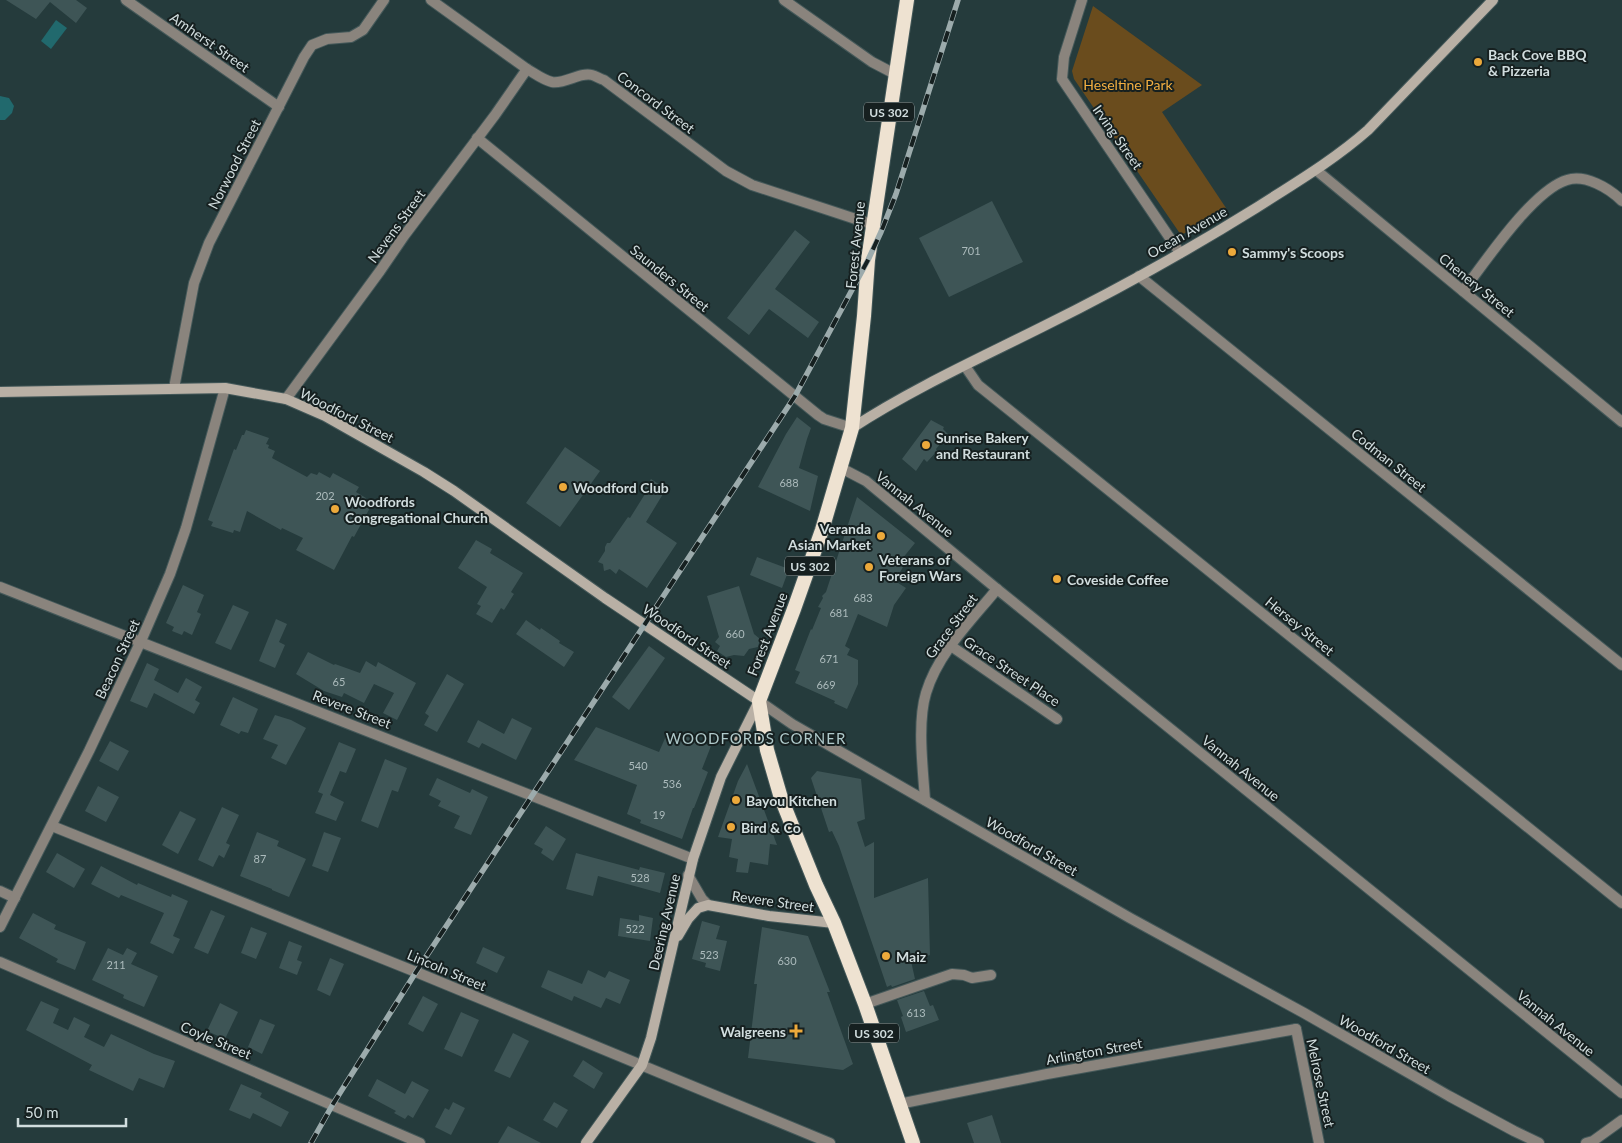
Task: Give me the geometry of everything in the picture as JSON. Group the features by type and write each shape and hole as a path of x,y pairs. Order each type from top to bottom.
{"highway":[{"name":"Forest Avenue","path":"759,701 806,578 852,428 868,260 907,0"},
{"name":"US 302","path":"759,701 767,750 781,798 816,885 834,923 865,1004 913,1143"}],"main road":[{"name":"Ocean Avenue","path":"852,428 875,412 926,384 1063,317 1139,276 1234,222 1316,170 1368,130 1493,0"},
{"name":"Woodford Street","path":"0,392 224,388 286,399 325,416 439,481 605,598 759,701"},
{"name":"Deering Avenue","path":"586,1143 642,1064 652,1038 693,859 721,776 759,701"},
{"name":"Revere Street","path":"708,905 769,916 834,923"},
{"path":"674,943 688,919 698,908 708,905"}],"street":[{"name":"Amherst Street","path":"126,0 279,107"},
{"name":"Norwood Street","path":"174,388 194,283 209,243 304,56 312,45 327,39 352,37 363,30 384,0"},
{"name":"Concord Street","path":"431,0 527,69 553,82 592,75 604,80 739,179 874,225"},
{"path":"784,0 872,62 895,74"},
{"name":"Irving Street","path":"1082,0 1064,57 1062,79 1180,253"},
{"name":"Nevens Street","path":"286,399 527,69"},
{"name":"Saunders Street","path":"477,138 818,415 824,419 852,428"},
{"name":"Chenery Street","path":"1316,170 1622,422"},
{"path":"1463,291 1517,221 1554,185 1569,179 1585,180 1600,184 1613,192 1622,201"},
{"name":"Codman Street","path":"1139,276 1622,665"},
{"name":"Hersey Street","path":"965,366 978,385 1622,904"},
{"name":"Beacon Street","path":"0,927 52,826 141,641 170,574 183,539 224,388"},
{"name":"Vannah Avenue","path":"841,468 866,481 997,589 1622,1093"},
{"name":"Revere Street","path":"0,587 693,859"},
{"name":"Grace Street","path":"925,800 922,712 926,693 937,665 997,589"},
{"name":"Grace Street Place","path":"951,646 1057,719"},
{"name":"Woodford Street","path":"759,701 792,724 1130,918 1304,1013 1449,1096 1539,1143"},
{"name":"Lincoln Street","path":"52,826 642,1064 830,1143"},
{"path":"688,875 702,899 708,905"},
{"path":"0,891 15,898"},
{"name":"Coyle Street","path":"0,962 420,1143"},
{"path":"865,1004 952,974 972,978 992,974"},
{"path":"1296,1029 1304,1013"},
{"name":"Arlington Street","path":"899,1104 1056,1072 1296,1029"},
{"name":"Melrose Street","path":"1296,1029 1319,1143"},
{"path":"1586,1143 1593,1141 1622,1120"}],"green space":[{"name":"Heseltine Park","path":"1093,6 1202,85 1162,112 1226,208 1181,235 1074,79 1072,71"}],"water":[{"path":"56,20 67,28 51,49 41,41"},
{"path":"0,96 9,98 14,106 12,113 5,120 0,120"}],"building":[{"path":"6,0 76,0 87,8 76,23 50,2 36,19"},
{"path":"992,201 1023,262 949,297 919,238"},
{"path":"795,230 810,242 775,289 819,322 808,338 769,309 749,335 727,318"},
{"path":"797,417 811,428 799,468 818,476 810,511 758,487"},
{"name":"Sunrise Bakery and Restaurant","path":"931,420 944,427 943,429 948,434 936,449 937,451 927,462 924,459 916,471 902,459"},
{"path":"246,430 269,438 266,444 269,445 268,448 275,451 272,458 307,477 311,473 317,475 319,472 330,478 333,473 359,487 356,492 366,498 365,500 371,506 334,570 296,550 303,538 282,528 281,530 247,511 240,532 234,530 233,533 211,526 213,522 208,520 234,449 236,450"},
{"name":"Woodford Club","path":"565,447 600,471 560,527 526,503"},
{"path":"651,479 666,489 646,522 677,543 647,588 619,569 616,574 610,569 604,571 603,564 598,562 605,551 607,543 610,543 628,517 630,518 645,494 643,492"},
{"path":"857,497 915,543 898,564 903,567 895,581 906,588 894,605 887,627 858,614 845,646 850,649 847,655 858,660 858,684 847,709 834,703 835,701 795,683 800,672 795,670 821,608 818,607 823,598 822,596 826,592"},
{"path":"476,540 492,549 490,553 523,573 511,592 514,594 504,610 501,608 492,623 476,614 481,606 477,604 487,587 458,568"},
{"path":"757,557 789,569 782,588 750,575"},
{"path":"183,585 204,595 197,612 201,614 192,635 184,631 182,635 172,631 174,627 166,623"},
{"path":"739,586 754,634 760,639 758,647 749,649 744,656 734,655 726,657 717,651 720,646 715,642 719,637 707,596"},
{"path":"233,605 249,612 231,650 215,643"},
{"path":"276,619 287,624 279,642 285,645 275,668 259,661"},
{"path":"526,620 540,630 541,628 560,641 559,643 574,652 564,667 516,634"},
{"path":"649,646 665,658 629,710 612,697"},
{"path":"308,652 334,665 360,673 366,661 376,667 378,662 416,683 397,720 383,713 394,693 374,684 364,703 344,693 342,697 324,691 296,674"},
{"path":"147,663 159,669 154,680 178,693 186,678 202,687 195,700 200,703 194,714 154,693 147,708 130,701"},
{"path":"447,674 464,684 437,732 424,725 429,716 425,713"},
{"path":"233,697 258,709 248,733 241,731 239,734 220,725"},
{"path":"275,715 291,720 306,728 286,765 271,758 278,745 263,739"},
{"path":"512,718 532,728 516,760 482,743 479,748 467,742 478,720 504,734"},
{"path":"596,727 659,752 666,736 669,737 672,731 711,746 702,769 708,772 682,839 640,823 641,820 627,814 637,785 574,760"},
{"path":"110,741 129,751 118,771 99,761"},
{"path":"339,742 356,749 346,773 340,771 330,795 344,802 336,821 315,813 323,794 318,792"},
{"path":"385,759 407,768 398,792 392,790 378,828 361,821"},
{"path":"747,764 777,845 770,844 768,865 750,862 748,873 736,872 738,859 729,857 732,839 718,837 738,781"},
{"path":"817,771 861,779 865,819 857,822 865,847 874,842 874,898 928,878 930,955 911,961 915,979 887,987 839,846 832,831 829,832 811,778"},
{"path":"437,778 470,793 472,789 488,797 471,835 454,828 460,816 438,806 441,801 429,795"},
{"path":"98,786 119,797 106,822 85,811"},
{"path":"222,807 239,815 226,843 230,845 224,858 219,855 213,867 198,860"},
{"path":"180,811 196,819 178,854 162,845"},
{"path":"546,826 566,839 553,861 541,853 543,849 534,844"},
{"path":"257,832 279,841 277,846 306,859 289,897 240,876"},
{"path":"324,832 341,838 328,872 312,866"},
{"path":"57,853 85,869 74,888 46,872"},
{"path":"576,853 639,870 640,867 665,873 660,893 598,876 593,896 566,889"},
{"path":"101,866 137,885 138,883 171,897 172,894 188,901 173,936 180,939 173,954 150,943 164,913 121,895 119,898 91,884"},
{"path":"211,910 225,916 208,954 194,948"},
{"path":"33,913 56,925 54,929 86,942 75,970 56,962 58,959 19,938"},
{"path":"639,915 653,918 650,941 618,936 620,918 639,921"},
{"path":"702,921 720,926 716,939 727,941 720,971 705,967 706,963 692,959"},
{"path":"251,927 267,933 256,959 241,953"},
{"path":"762,927 808,936 830,992 827,992 853,1064 843,1070 748,1058 757,984 754,984"},
{"path":"289,941 302,946 297,960 302,962 297,975 279,968"},
{"path":"483,947 505,957 497,973 476,963"},
{"path":"108,948 123,955 127,948 137,953 131,964 158,976 144,1007 123,998 124,995 92,980"},
{"path":"330,958 344,964 330,996 317,990"},
{"path":"548,970 582,984 588,970 605,978 609,971 630,980 620,1004 606,998 601,1008 574,996 572,1001 541,987"},
{"path":"924,991 930,1006 933,1005 939,1020 906,1032 897,1000"},
{"path":"423,996 438,1004 423,1032 408,1024"},
{"path":"41,1001 59,1009 53,1023 68,1030 74,1017 90,1025 84,1037 104,1047 111,1034 154,1054 175,1061 164,1088 139,1078 133,1091 89,1070 92,1065 26,1030"},
{"path":"220,1003 238,1012 225,1039 207,1031"},
{"path":"461,1012 479,1020 462,1057 444,1049"},
{"path":"260,1019 275,1025 262,1054 248,1047"},
{"path":"513,1033 529,1041 510,1078 494,1071"},
{"path":"583,1060 603,1073 594,1089 573,1076"},
{"path":"377,1079 405,1094 412,1081 429,1090 413,1118 408,1115 405,1119 394,1113 396,1111 368,1096"},
{"path":"241,1084 262,1093 260,1097 289,1112 281,1127 253,1113 250,1119 229,1110"},
{"path":"453,1102 465,1108 451,1135 435,1127 445,1108 449,1110"},
{"path":"554,1102 568,1110 557,1128 543,1120"},
{"path":"992,1115 1001,1143 974,1143 967,1123"},
{"path":"508,1126 541,1143 498,1143"}],"railway":[{"path":"311,1143 333,1104 416,972 795,396 881,232 896,194 958,0"}],"place":[{"name":"Back Cove BBQ & Pizzeria","path":"1478,62"},
{"name":"Sammy's Scoops","path":"1232,252"},
{"name":"Sunrise Bakery and Restaurant","path":"926,445"},
{"name":"Woodford Club","path":"563,487"},
{"name":"Woodfords Congregational Church","path":"335,509"},
{"name":"Veranda Asian Market","path":"881,536"},
{"name":"Veterans of Foreign Wars","path":"869,567"},
{"name":"Coveside Coffee","path":"1057,579"},
{"name":"Bayou Kitchen","path":"736,800"},
{"name":"Bird & Co","path":"731,827"},
{"name":"Maiz","path":"886,956"},
{"name":"Walgreens","path":"796,1031"}],"district":[{"name":"WOODFORDS CORNER","path":"756,738"}]}
